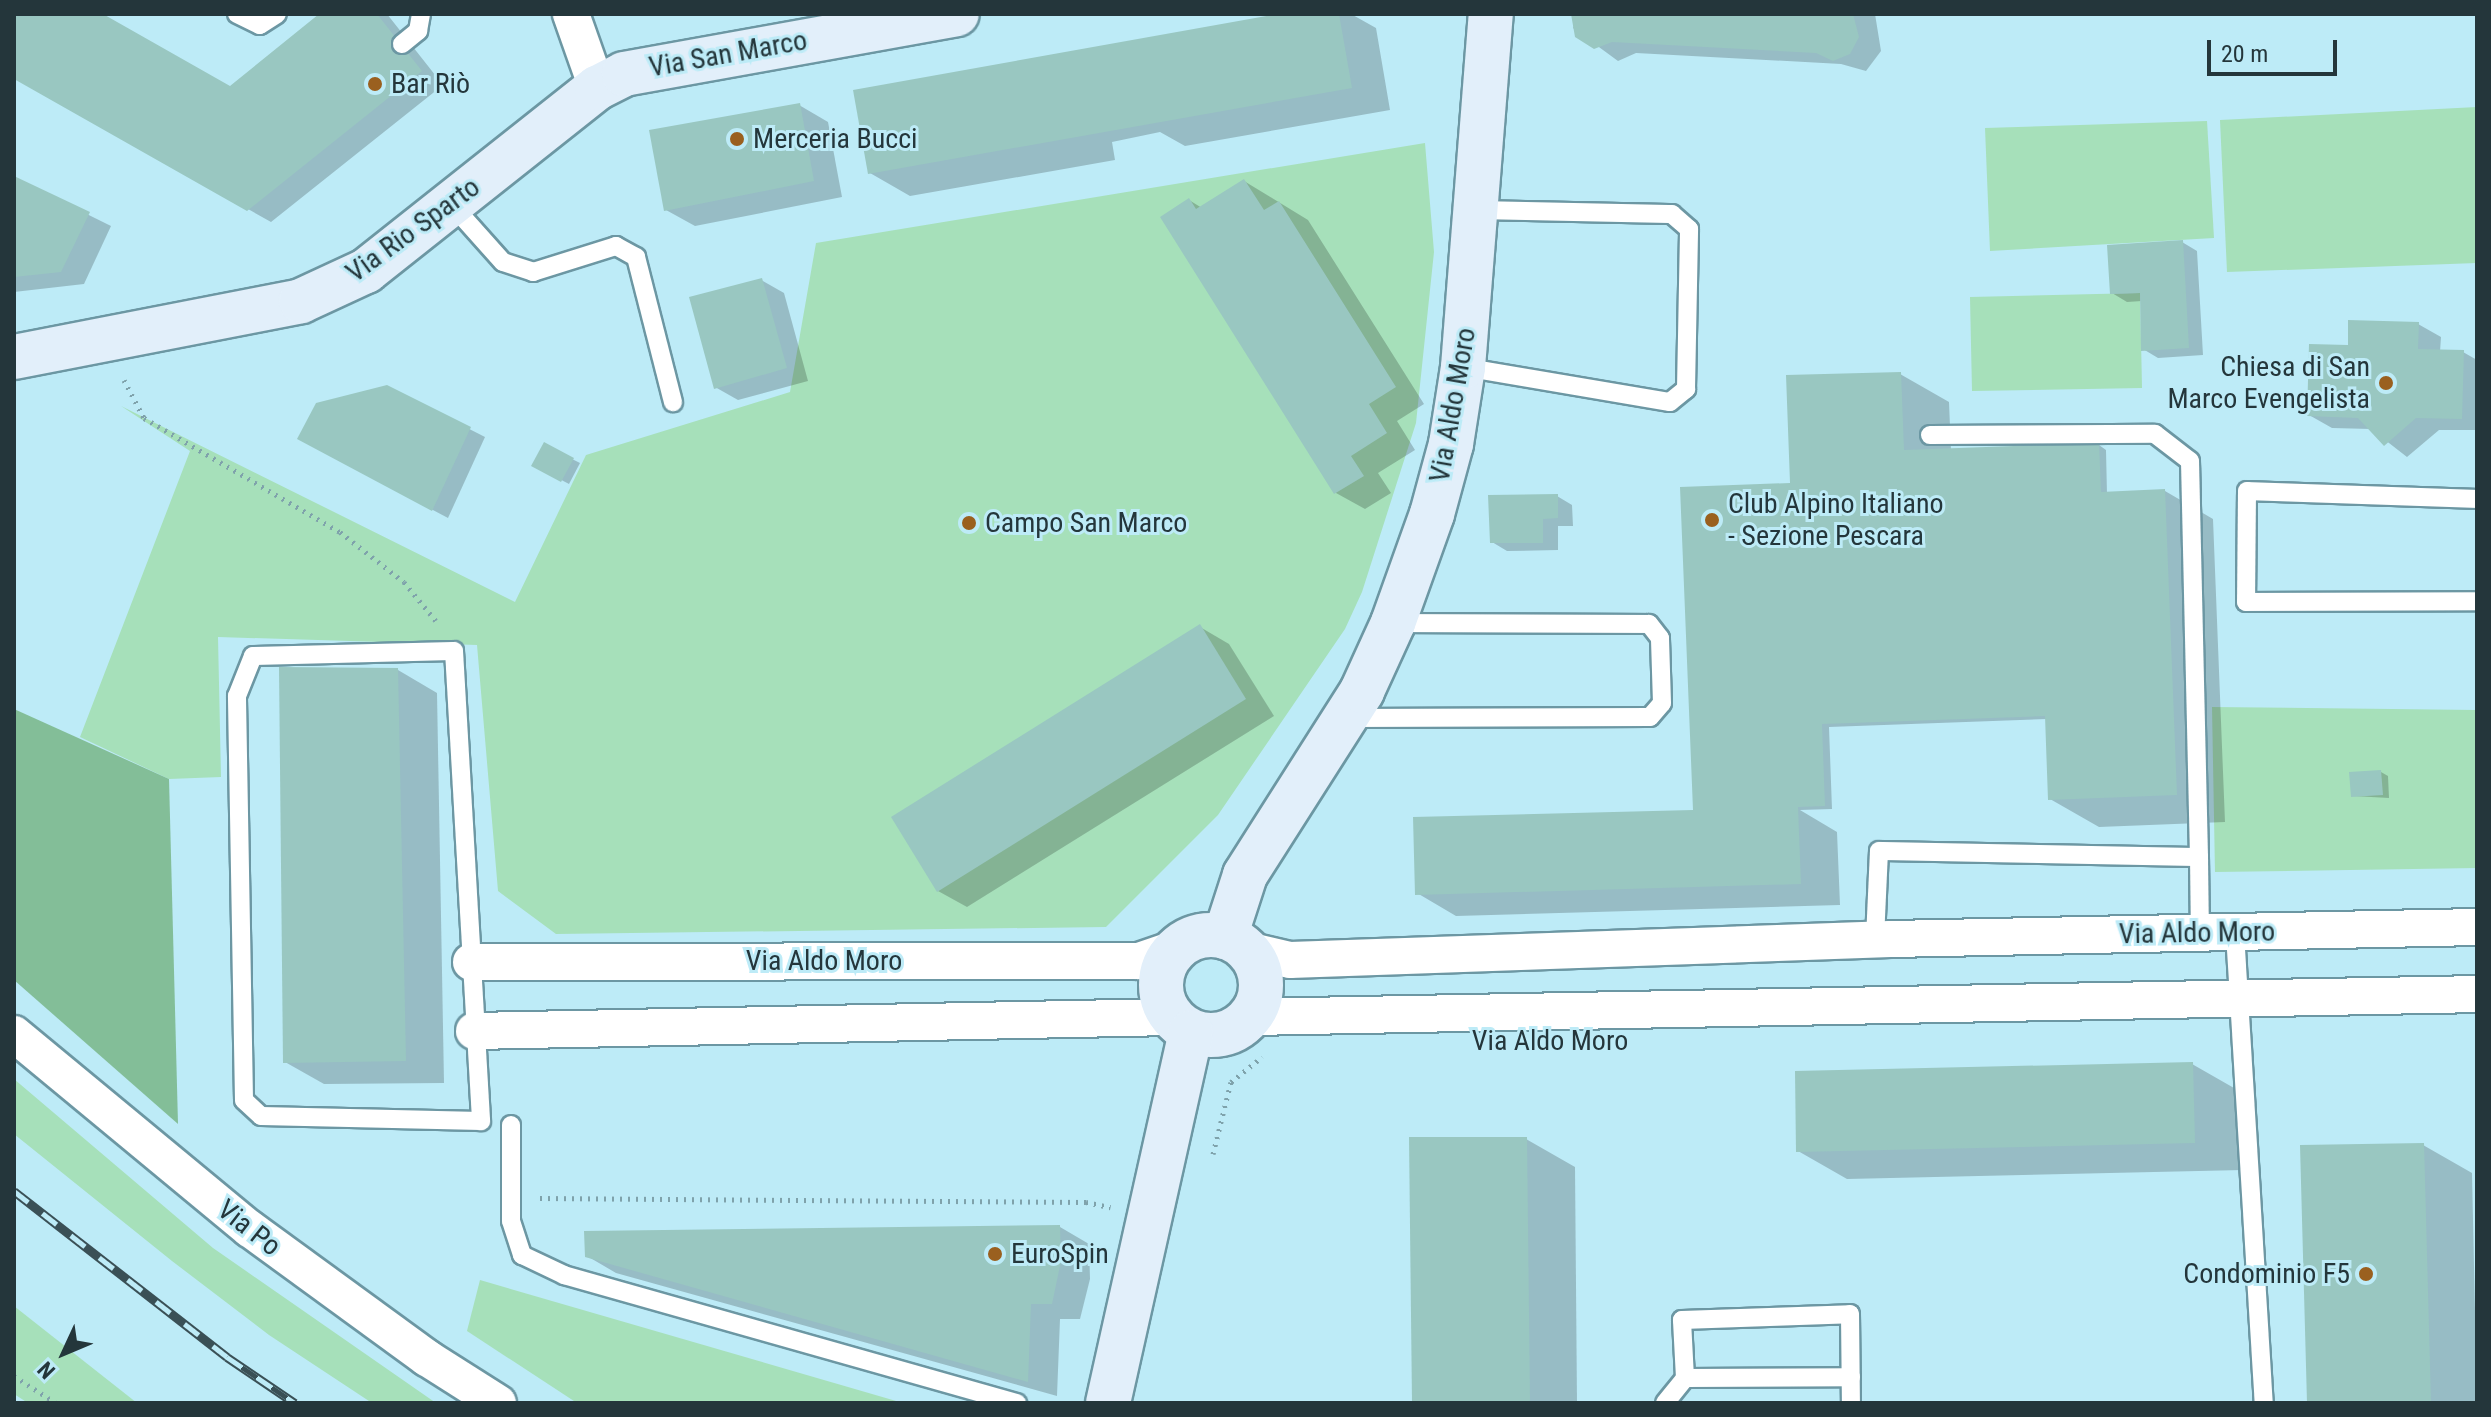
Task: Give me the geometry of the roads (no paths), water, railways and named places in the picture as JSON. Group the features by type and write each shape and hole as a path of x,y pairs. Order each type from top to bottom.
{"street":[{"path":"571,14 597,88"},
{"name":"Via San Marco","path":"597,88 654,66 957,14"},
{"name":"Via Aldo Moro","path":"1491,14 1463,367 1451,444 1393,623 1345,718 1245,875 1236,943 1290,960 1875,939 2477,927"},
{"name":"Via Rio Sparto","path":"14,357 301,301 366,271 597,88"},
{"path":"474,1031 1181,1025 1223,1035 1258,1035 1262,990 1256,962 1236,943 1190,938 1176,948 1161,975 1164,1004 1181,1025 1152,1215 1108,1403"},
{"name":"Via Aldo Moro","path":"471,962 1139,961 1176,948"},
{"name":"Via Aldo Moro","path":"1258,1035 2239,998 2477,994"},
{"name":"Via Po","path":"14,1034 250,1229 413,1349 498,1403"}],"lane":[{"path":"237,14 260,25 277,14"},
{"path":"402,44 418,31 421,14"},
{"path":"452,205 503,262 533,272 616,246 636,257 673,402"},
{"path":"1463,367 1670,402 1686,389 1689,229 1672,214 1475,210"},
{"path":"1930,435 2155,434 2190,461 2200,934"},
{"path":"2477,499 2247,491 2246,602 2477,601"},
{"path":"1345,718 1650,717 1662,703 1660,638 1649,624 1393,623"},
{"path":"454,651 471,962 481,1121 261,1116 244,1100 237,696 253,656 454,651"},
{"path":"1875,939 1879,851 2199,857"},
{"path":"2235,933 2264,1403"},
{"path":"511,1125 511,1221 522,1255 564,1275 1017,1403"},
{"path":"1665,1403 1685,1378 1682,1320 1850,1314 1851,1403"},
{"path":"1685,1378 1851,1377"}],"railway":[{"path":"14,1191 227,1357 295,1403"}],"place":[{"name":"Bar Riò","path":"375,84"},
{"name":"Merceria Bucci","path":"737,139"},
{"name":"Chiesa di San Marco Evengelista","path":"2386,383"},
{"name":"Club Alpino Italiano - Sezione Pescara","path":"1712,520"},
{"name":"Campo San Marco","path":"969,523"},
{"name":"EuroSpin","path":"995,1254"},
{"name":"Condominio F5","path":"2366,1274"}]}
